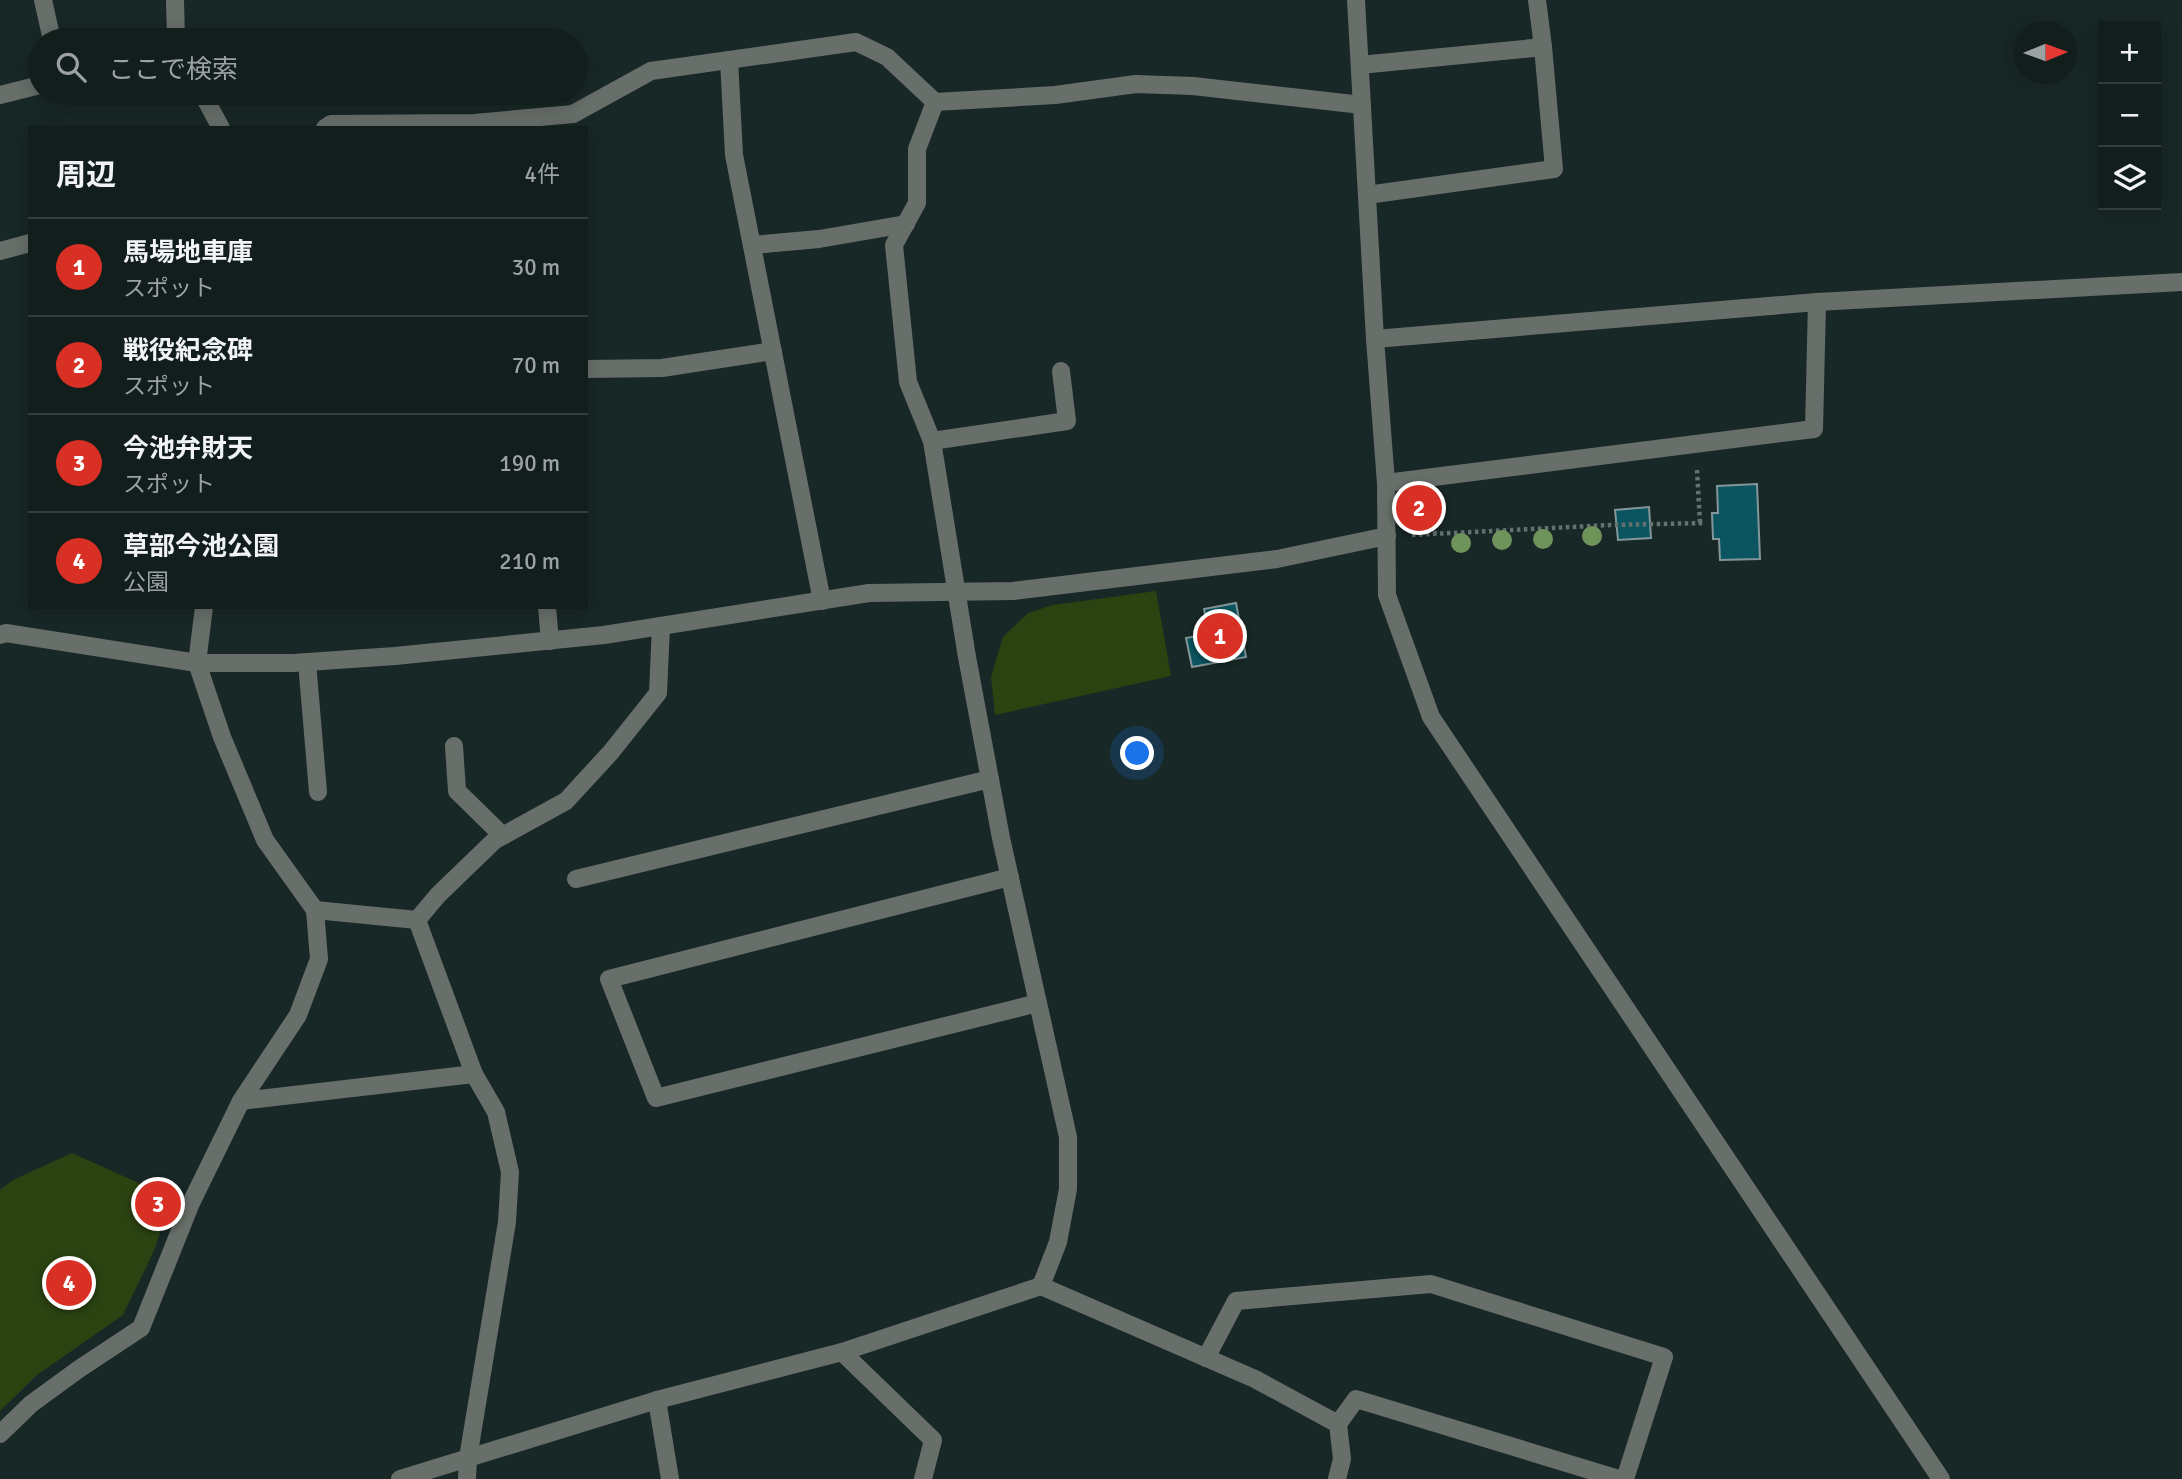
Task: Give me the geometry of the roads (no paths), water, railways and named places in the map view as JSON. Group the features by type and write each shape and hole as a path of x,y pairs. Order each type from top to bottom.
{"street":[{"path":"43,0 49,28"},
{"path":"174,0 175,28"},
{"path":"1356,0 1386,483 1387,595 1431,717 1941,1479"},
{"path":"1367,195 1554,169 1544,47 1537,0"},
{"path":"328,126 474,126 573,114 651,71 856,42 887,57 935,102 1055,95 1136,84 1193,86 1362,105"},
{"path":"1360,65 1544,47"},
{"path":"729,60 734,155 822,601"},
{"path":"0,95 28,88"},
{"path":"935,102 917,149 917,204 894,245 908,382 932,441 990,779 1068,1137 1068,1189 1058,1242 1041,1286"},
{"path":"209,105 220,126"},
{"path":"752,245 819,239 906,224"},
{"path":"0,251 28,244"},
{"path":"1375,339 1817,302 2182,282"},
{"path":"1386,483 1814,429 1817,302"},
{"path":"588,369 662,368 773,351"},
{"path":"932,441 1067,421 1061,371"},
{"path":"0,635 6,633 197,663 307,662 395,656 604,635 869,593 1013,591 1277,559 1387,536"},
{"path":"0,1434 31,1404 79,1368 141,1328 191,1203 241,1101 298,1015 319,959 315,910 265,839 222,737 197,663 204,609"},
{"path":"548,609 550,641"},
{"path":"417,920 438,895 495,840 566,801 611,752 658,693 661,626"},
{"path":"307,662 318,792"},
{"path":"454,746 457,791 503,836"},
{"path":"576,879 990,779"},
{"path":"1010,877 609,979 656,1098 1038,1003"},
{"path":"315,910 417,920"},
{"path":"417,920 474,1074 496,1112 510,1172 507,1222 468,1458 467,1479"},
{"path":"241,1101 474,1074"},
{"path":"1206,1358 1236,1301 1431,1284 1664,1357 1625,1479"},
{"path":"400,1479 657,1400 842,1352 1041,1286 1255,1379 1338,1424"},
{"path":"842,1352 933,1440 923,1479"},
{"path":"1337,1479 1342,1459 1338,1424 1356,1399 1619,1479"},
{"path":"657,1400 670,1479"}],"place":[{"name":"戦役紀念碑","path":"1419,508"},
{"name":"馬場地車庫","path":"1220,636"},
{"name":"今池弁財天","path":"158,1204"},
{"name":"草部今池公園","path":"69,1283"}]}
